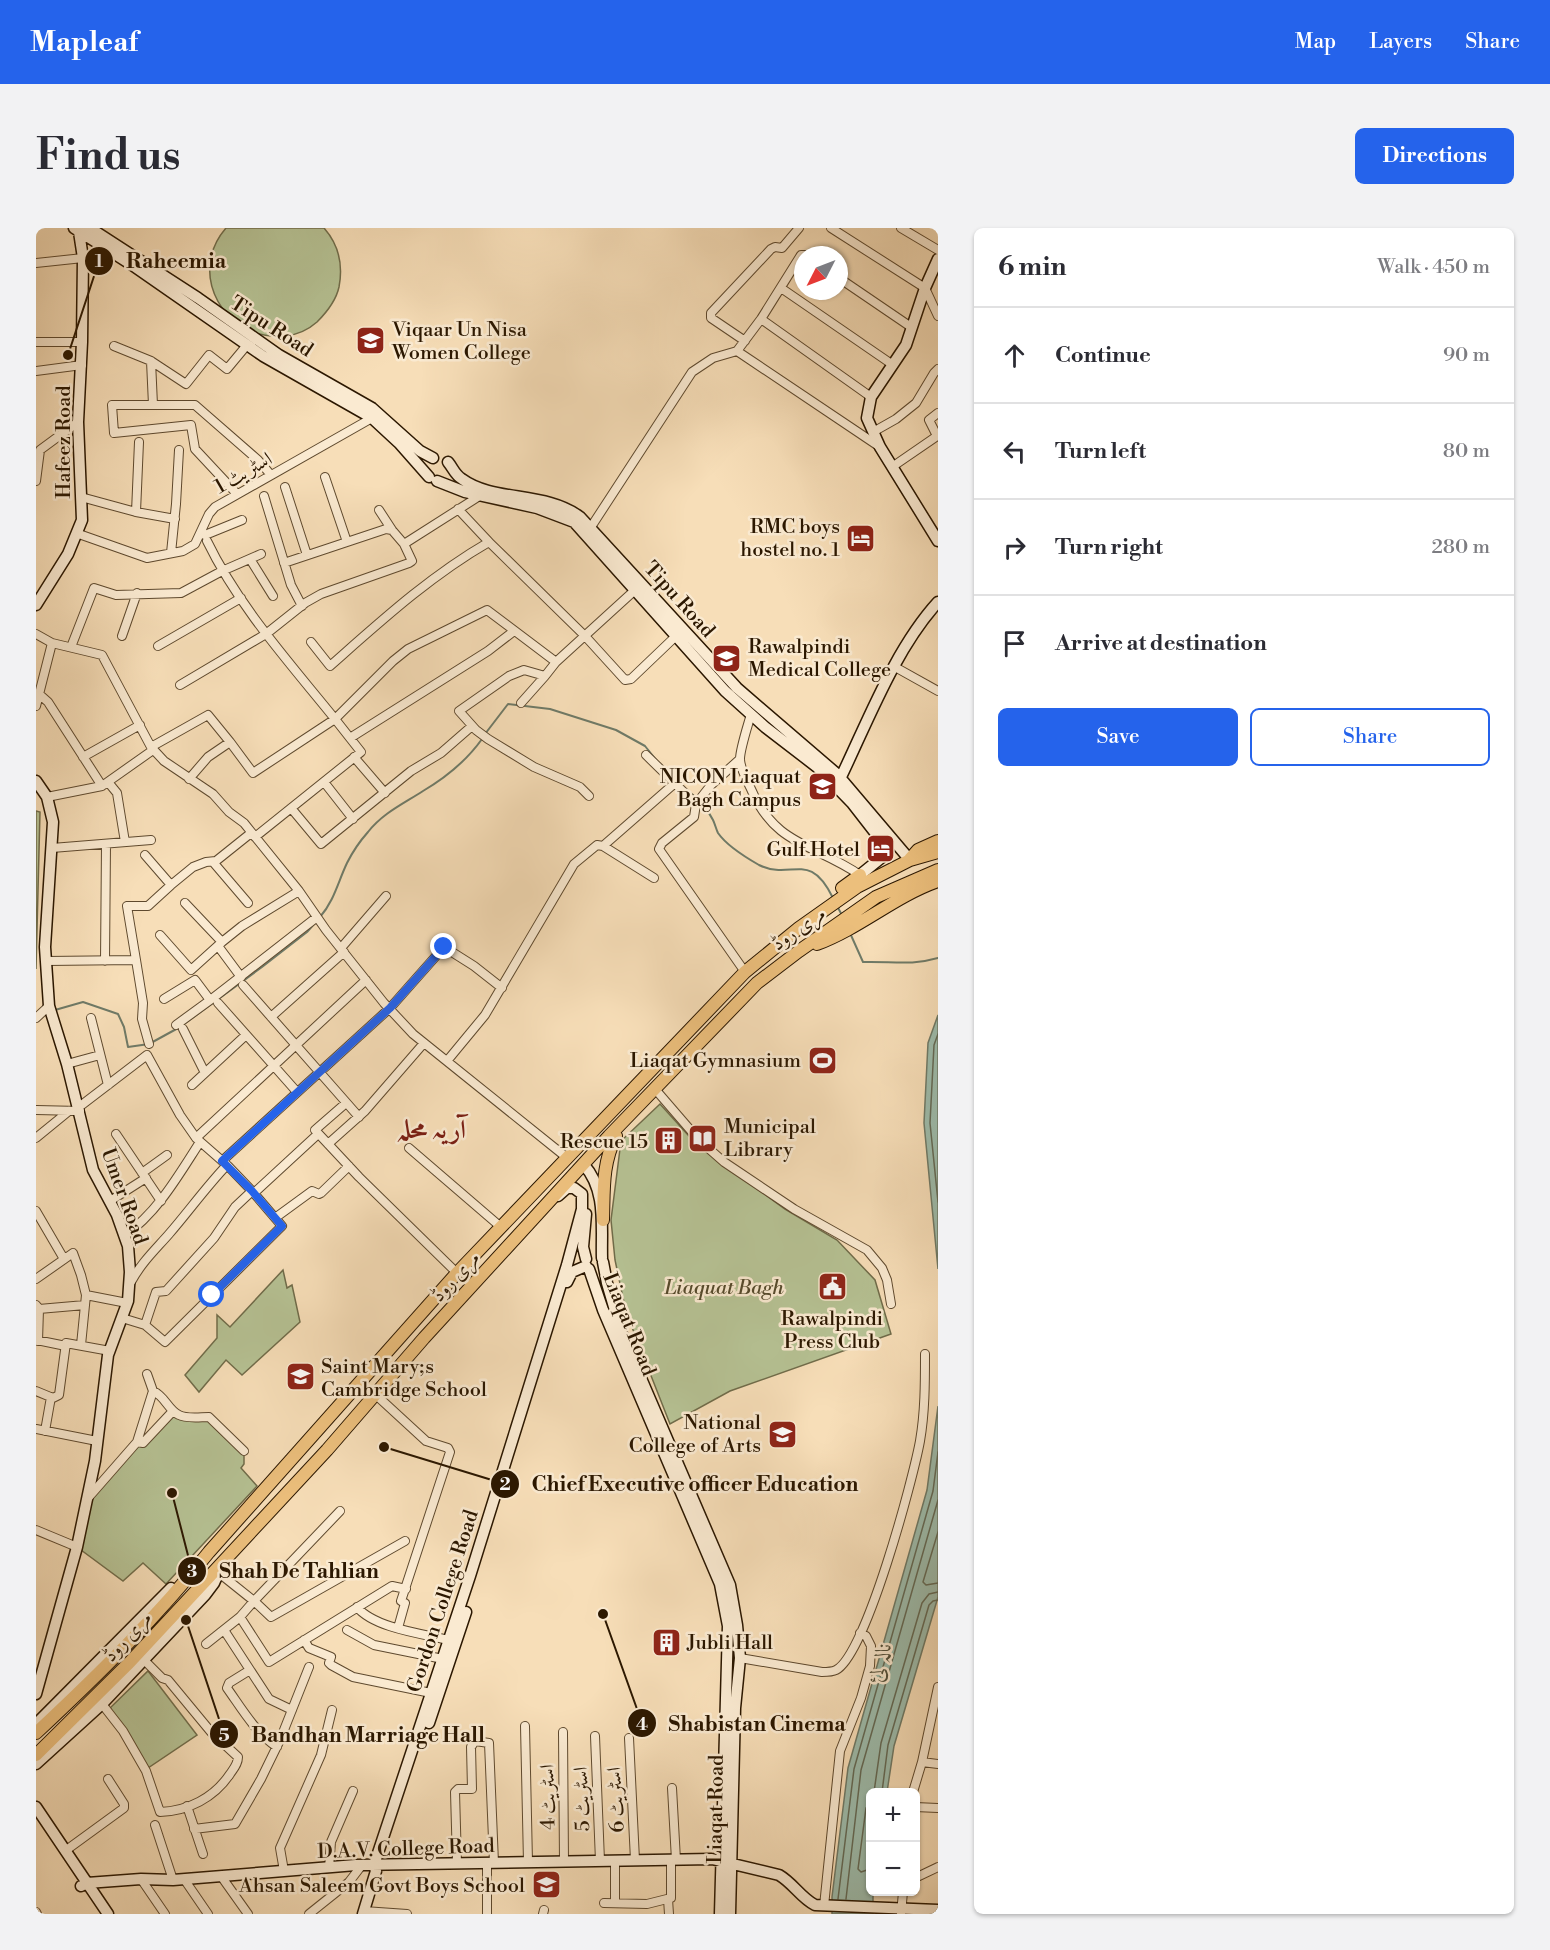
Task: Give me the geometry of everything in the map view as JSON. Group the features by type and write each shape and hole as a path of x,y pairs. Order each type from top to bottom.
{"main road":[{"path":"910,860 918,850 938,841"},
{"name":"مری روڈ","path":"36,1733 107,1666 457,1273 745,972 843,892 910,860 938,852"},
{"name":"مری روڈ","path":"37,1760 327,1450 424,1338 624,1121 763,977 799,951 832,934 857,917 876,897 938,870"},
{"path":"843,892 860,875"},
{"path":"857,917 938,880"},
{"path":"603,1220 608,1151 624,1121"},
{"path":"312,1436 327,1450"}],"street":[{"path":"745,341 711,318 711,313 771,249 782,248 799,228"},
{"path":"831,228 924,288 938,316"},
{"path":"81,229 247,345 372,418 433,479 465,492 537,508 574,522 725,691 818,767 852,803 880,839 885,850 881,858 860,875 836,859 803,846 776,828 759,809 740,759"},
{"name":"Hafeez Road","path":"36,605 68,554 82,520 78,422 82,365 81,229"},
{"name":"Tipu Road","path":"81,229 198,298 279,355 372,408 420,451 432,458"},
{"path":"905,229 938,250"},
{"path":"36,263 83,258"},
{"path":"938,259 924,288 906,345 872,397 867,418 880,447 938,541"},
{"path":"591,527 692,372 713,358 737,351 761,319 794,267"},
{"path":"848,284 911,327"},
{"path":"781,288 893,365"},
{"path":"761,319 872,397"},
{"path":"36,342 82,342"},
{"path":"114,346 151,361 186,384 209,355 227,369 247,345"},
{"path":"737,351 880,447"},
{"path":"151,361 153,405"},
{"path":"36,371 82,365"},
{"path":"873,432 896,419 916,403 938,369"},
{"path":"237,494 195,448 191,425 114,433 112,405 195,405 258,460 271,475"},
{"path":"892,467 937,436 929,420 938,413"},
{"name":"اسٹریٹ 1","path":"76,533 147,558 183,551 195,544 209,514 215,507 372,418"},
{"path":"36,481 40,450 78,422"},
{"path":"136,512 138,442"},
{"path":"171,553 179,450"},
{"path":"432,458 442,458 448,462 450,472 447,477 433,479 425,469 426,464 432,458"},
{"name":"Tipu Road","path":"448,462 456,474 472,485 568,508 591,527 737,688 840,778 910,860"},
{"path":"325,477 347,542"},
{"path":"285,487 307,555"},
{"path":"404,544 481,495"},
{"path":"81,496 136,512 175,519"},
{"path":"264,496 291,585 302,606"},
{"path":"458,509 628,681 676,636"},
{"path":"180,685 266,634 302,606 334,588 412,561 404,544 379,510"},
{"path":"149,1044 142,1019 143,1003 126,906 148,906 194,867 213,862 253,835 361,752 266,634 222,571 206,538 242,520"},
{"path":"284,563 386,529 392,530"},
{"path":"310,642 330,666 392,610 460,559 489,542"},
{"path":"71,647 94,588 116,595 182,593 222,571 261,554"},
{"path":"250,559 273,596"},
{"path":"521,703 556,662 635,590"},
{"path":"122,636 136,593"},
{"path":"158,646 241,598"},
{"path":"840,778 915,630 938,602"},
{"path":"47,797 105,784 152,748 208,715 252,773 335,719 408,649 487,610 556,662"},
{"path":"350,738 488,651 514,631"},
{"path":"36,634 52,643 102,655 152,748 164,761 213,794 253,835 299,891 326,930 412,1034 566,1157"},
{"path":"36,705 52,643"},
{"path":"895,667 938,691"},
{"path":"545,676 524,670 509,676 459,711 479,734 488,740 534,767 580,787 589,796"},
{"path":"39,694 48,702 83,757 105,784 117,793 124,842"},
{"path":"745,972 659,849 662,843 694,817 696,804 711,785 740,759 751,714"},
{"path":"83,757 140,725"},
{"path":"291,808 321,844 411,771 441,753 472,726"},
{"path":"189,779 208,758 230,742"},
{"path":"646,755 696,804"},
{"path":"354,757 385,793"},
{"name":"Umer Road","path":"36,781 47,797 53,822 45,946 50,1011 68,1064 76,1110 93,1170 110,1201 128,1245 130,1272 127,1303 110,1351 97,1441 77,1547 36,1694"},
{"path":"324,782 353,819"},
{"path":"603,846 675,783"},
{"path":"52,848 151,840"},
{"path":"105,961 106,844"},
{"path":"447,1061 485,1015 574,864 597,845 603,846 654,878"},
{"path":"145,855 171,885"},
{"path":"213,862 248,903"},
{"path":"160,935 191,970 242,926 299,891"},
{"path":"271,1017 342,950 386,896"},
{"path":"185,903 220,944 241,977"},
{"path":"205,1073 179,1027 214,1002 241,977 318,918"},
{"path":"129,1286 139,1266 169,1234 224,1163 297,1092 390,1008 444,947 474,966 502,988"},
{"path":"46,961 136,960"},
{"path":"164,999 195,980 297,1092"},
{"path":"124,1236 141,1224 161,1201 198,1140 366,980"},
{"path":"243,986 359,1117"},
{"path":"36,1018 50,1011"},
{"path":"91,1018 108,1085"},
{"path":"192,1085 246,1035"},
{"path":"328,1144 359,1117 424,1043"},
{"path":"68,1064 100,1055"},
{"path":"36,1138 147,1055 180,1115 198,1140 253,1192 282,1226 165,1342 145,1325 122,1318"},
{"path":"655,1089 699,1140 724,1162 794,1209 867,1250 882,1268 887,1280 891,1304"},
{"path":"346,1103 315,1130 457,1273"},
{"path":"36,1110 76,1110"},
{"path":"116,1134 161,1201"},
{"path":"145,1325 156,1292 165,1291 185,1271 214,1238 235,1207 319,1135"},
{"path":"409,1148 502,1228"},
{"path":"110,1201 167,1155"},
{"path":"275,1218 312,1191 321,1193 349,1166"},
{"name":"Liaqat Road","path":"584,1166 598,1193 603,1220 602,1260 622,1334 730,1585 740,1658 727,1862 720,1914"},
{"path":"537,1215 567,1188 574,1188 582,1194"},
{"name":"Liaqat Road","path":"582,1194 586,1216 584,1247 587,1264 603,1310 720,1584 728,1626 727,1862 730,1914"},
{"name":"Gordon College Road","path":"377,1867 567,1265 582,1209 582,1194"},
{"path":"36,1211 64,1259"},
{"path":"36,1279 73,1253 86,1295 81,1345"},
{"path":"567,1265 576,1259 587,1264 591,1253 596,1253 602,1260"},
{"name":"Gordon College Road","path":"377,1867 448,1671 567,1282 572,1272 587,1264"},
{"path":"86,1295 127,1303"},
{"path":"66,1346 37,1341 38,1307 84,1305"},
{"path":"36,1391 51,1397 59,1395 66,1342 110,1351"},
{"path":"740,1658 822,1672 835,1671 842,1664 860,1633 887,1564 911,1482 920,1439 925,1393 925,1354"},
{"path":"87,1500 137,1442 153,1391 147,1374"},
{"path":"153,1391 160,1394 173,1411 180,1416 209,1417 244,1451"},
{"path":"376,1395 426,1441 450,1450 401,1601 405,1603 398,1628"},
{"path":"45,1431 51,1397"},
{"path":"137,1442 143,1443 173,1411"},
{"path":"36,1429 97,1441"},
{"path":"206,1644 240,1617 340,1511"},
{"path":"36,1530 77,1547"},
{"path":"219,1573 271,1617 405,1541"},
{"path":"36,1774 37,1760 102,1704 205,1595 219,1573 224,1560"},
{"path":"36,1724 184,1575 198,1565"},
{"path":"240,1617 269,1662 392,1586 406,1589"},
{"path":"357,1607 361,1612 381,1623 449,1640"},
{"path":"224,1630 270,1699 292,1710"},
{"path":"347,1630 374,1645 443,1659"},
{"path":"860,1633 866,1636 871,1646 870,1666 861,1698 840,1751 818,1908 915,1912 938,1910"},
{"path":"304,1640 309,1648 331,1657 331,1665 353,1677 431,1693"},
{"path":"102,1704 123,1731 146,1771 160,1812 205,1800 223,1785 239,1760 211,1732 168,1680 162,1678 144,1660"},
{"path":"194,1829 236,1824 277,1746 309,1667"},
{"path":"250,1670 229,1683 227,1688 255,1729 277,1746"},
{"path":"914,1788 938,1687"},
{"path":"284,1871 280,1848 321,1755 332,1710"},
{"path":"525,1726 528,1862"},
{"name":"اسٹریٹ 4","path":"563,1732 564,1862"},
{"name":"اسٹریٹ 5","path":"595,1736 600,1861"},
{"name":"اسٹریٹ 6","path":"629,1738 634,1860"},
{"path":"457,1863 455,1792 472,1789 471,1747 475,1741 489,1743 491,1863 487,1914"},
{"path":"922,1762 938,1764"},
{"path":"64,1851 124,1808 124,1804 108,1779"},
{"path":"610,1903 649,1903 671,1898 674,1860 672,1788"},
{"path":"329,1868 331,1842 353,1791"},
{"path":"187,1806 203,1854"},
{"path":"36,1807 100,1914"},
{"path":"920,1807 938,1808"},
{"path":"36,1819 108,1914"},
{"path":"155,1825 179,1879 208,1914"},
{"name":"D.A.V. College Road","path":"84,1884 362,1865 377,1867 457,1863 674,1860 727,1862 779,1875 786,1879 808,1902 818,1908"},
{"path":"611,1914 610,1903 615,1861"},
{"path":"309,1914 349,1882 362,1865"},
{"path":"377,1867 364,1913 406,1914"},
{"path":"920,1876 938,1867"},
{"path":"221,1876 248,1914"},
{"path":"141,1879 165,1914"},
{"path":"899,1911 902,1896"},
{"path":"668,1899 669,1914"},
{"path":"649,1903 649,1914"}],"green space":[{"path":"226,228 324,228 333,241 340,264 338,292 328,310 306,330 285,336 264,335 245,328 229,317 218,302 211,284 210,265 215,246"},
{"path":"36,811 40,812 36,969"},
{"name":"Liaquat Bagh","path":"660,1104 697,1145 785,1209 837,1240 875,1280 891,1334 730,1391 670,1424 626,1312 615,1260 611,1220 621,1141"},
{"path":"283,1270 287,1288 292,1285 300,1322 242,1375 226,1360 199,1392 185,1375 217,1338 217,1315 230,1327"},
{"path":"173,1411 180,1416 209,1417 244,1451 244,1464 241,1468 257,1486 166,1584 143,1563 123,1581 77,1547 87,1500 137,1442 143,1443"},
{"path":"148,1671 197,1735 148,1768 110,1708"}],"water":[{"path":"938,1015 938,1269 924,1123 928,1043"},
{"name":"نالہ لئ","path":"938,1406 938,1597 894,1746 888,1788 866,1788 866,1896 873,1896 873,1914 832,1914 832,1897 848,1768 927,1490"}],"waterway":[{"path":"485,734 508,704 550,709 616,730 645,746 657,761"},
{"path":"320,917 332,898 351,855 374,825 447,774 463,761 482,739"},
{"path":"689,792 708,812 722,838 737,851 759,865 771,869 808,870 816,874 833,898"},
{"path":"837,906 843,917"},
{"path":"55,1010 83,1002 118,1014 124,1027 128,1047 149,1044 180,1027 262,967 307,932 315,923"},
{"path":"850,933 863,962 910,963 938,958"}],"place":[{"name":"Viqaar Un Nisa Women College","path":"371,341"},
{"name":"Raheemia","path":"68,355"},
{"name":"RMC boys hostel no. 1","path":"861,538"},
{"name":"Rawalpindi Medical College","path":"727,658"},
{"name":"NICON Liaquat Bagh Campus","path":"822,787"},
{"name":"Gulf Hotel","path":"881,849"},
{"name":"Liaqat Gymnasium","path":"822,1060"},
{"name":"Municipal Library","path":"703,1138"},
{"name":"Rescue 15","path":"669,1141"},
{"name":"Rawalpindi Press Club","path":"832,1287"},
{"name":"Saint Mary;s Cambridge School","path":"300,1377"},
{"name":"National College of Arts","path":"782,1434"},
{"name":"Chief Executive officer Education","path":"384,1447"},
{"name":"Shah De Tahlian","path":"172,1493"},
{"name":"Shabistan Cinema","path":"603,1614"},
{"name":"Bandhan Marriage Hall","path":"186,1620"},
{"name":"Jubli Hall","path":"666,1642"},
{"name":"Ahsan Saleem Govt Boys School","path":"546,1885"}],"district":[{"name":"آریہ محلہ","path":"431,1129"}],"route":[{"path":"212,1295 282,1226 222,1161 390,1008 444,947"}]}
